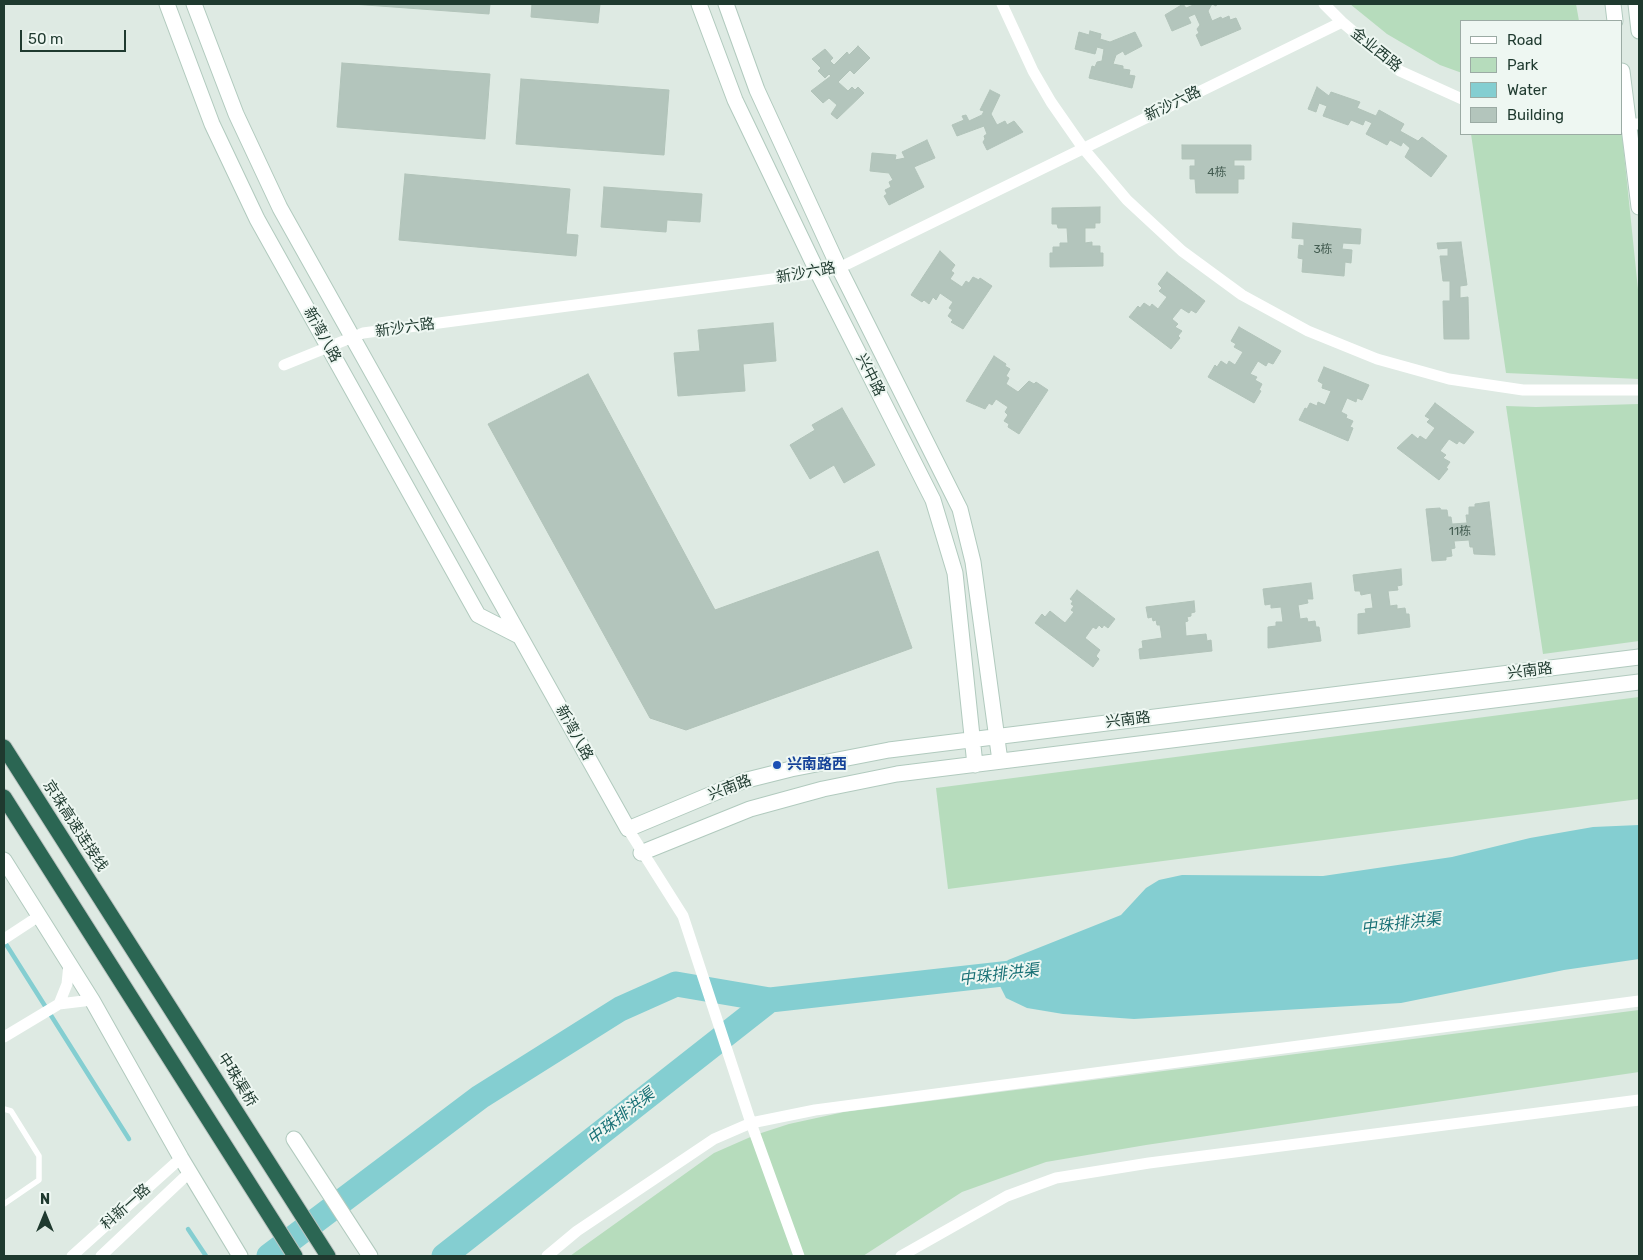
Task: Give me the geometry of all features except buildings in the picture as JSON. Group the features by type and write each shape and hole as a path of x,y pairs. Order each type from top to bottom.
{"highway":[{"name":"京珠高速连接线","path":"4,747 116,923"},
{"path":"4,797 295,1256"},
{"name":"中珠渠桥","path":"116,923 328,1256"}],"street":[{"name":"新湾八路","path":"167,4 192,76 257,219 478,615 519,636"},
{"name":"新湾八路","path":"194,4 216,66 257,161 280,208 628,830"},
{"name":"兴中路","path":"699,4 735,100 818,273 933,500 955,573 975,764"},
{"name":"兴中路","path":"726,4 757,90 839,268 960,509 973,562 1000,762"},
{"path":"1002,4 1042,87 1083,148 1127,200 1182,251 1242,295 1308,331 1377,359 1449,379 1523,390 1639,390"},
{"name":"金业西路","path":"1324,4 1342,22 1400,71 1460,99"},
{"path":"1613,4 1615,20"},
{"path":"1636,4 1639,31"},
{"name":"新沙六路","path":"284,365 352,338 383,331 818,273 839,268 1342,22"},
{"path":"1623,78 1639,207"},
{"name":"兴南路","path":"628,830 743,781 840,759 973,739 1639,657"},
{"name":"兴南路","path":"640,852 750,809 787,798 860,781 975,764 1639,682"},
{"path":"628,830 640,852 682,916 751,1123 799,1256"},
{"path":"4,860 92,1000 181,1158 240,1256"},
{"path":"4,939 39,916"},
{"path":"59,1004 67,984 69,964"},
{"path":"4,1037 59,1004 92,1000"},
{"path":"546,1256 577,1231 714,1139 751,1123 815,1110 1639,1001"},
{"path":"901,1256 1007,1196 1056,1178 1150,1163 1639,1100"},
{"path":"294,1138 370,1256"},
{"name":"科新一路","path":"72,1256 181,1158"},
{"name":"科新一路","path":"101,1256 190,1172"}],"lane":[{"path":"4,1109 11,1110 39,1156 39,1180 4,1204"}],"green space":[{"path":"1350,4 1576,4 1579,20 1460,20 1460,72 1440,65 1387,34"},
{"path":"1471,135 1622,135 1639,299 1639,379 1506,373"},
{"path":"1639,404 1639,641 1543,654 1506,406"},
{"path":"1639,697 1639,799 948,889 936,788"},
{"path":"1639,1010 1639,1072 1146,1145 1046,1162 962,1192 863,1256 570,1256 714,1153 755,1135 789,1124 844,1112"}],"water":[{"path":"1639,825 1639,959 1564,970 1401,1003 1134,1019 1063,1014 1027,1008 1006,998 995,976 1008,960 1121,915 1146,888 1159,880 1182,875 1323,876 1452,857 1530,838 1593,827"}],"waterway":[{"path":"4,941 129,1139"},
{"name":"中珠排洪渠","path":"444,1256 770,1000 1029,971"},
{"path":"269,1256 480,1097 620,1009 676,984 770,1000"},
{"path":"188,1229 206,1256"}],"place":[{"name":"兴南路西","path":"777,765"}]}
